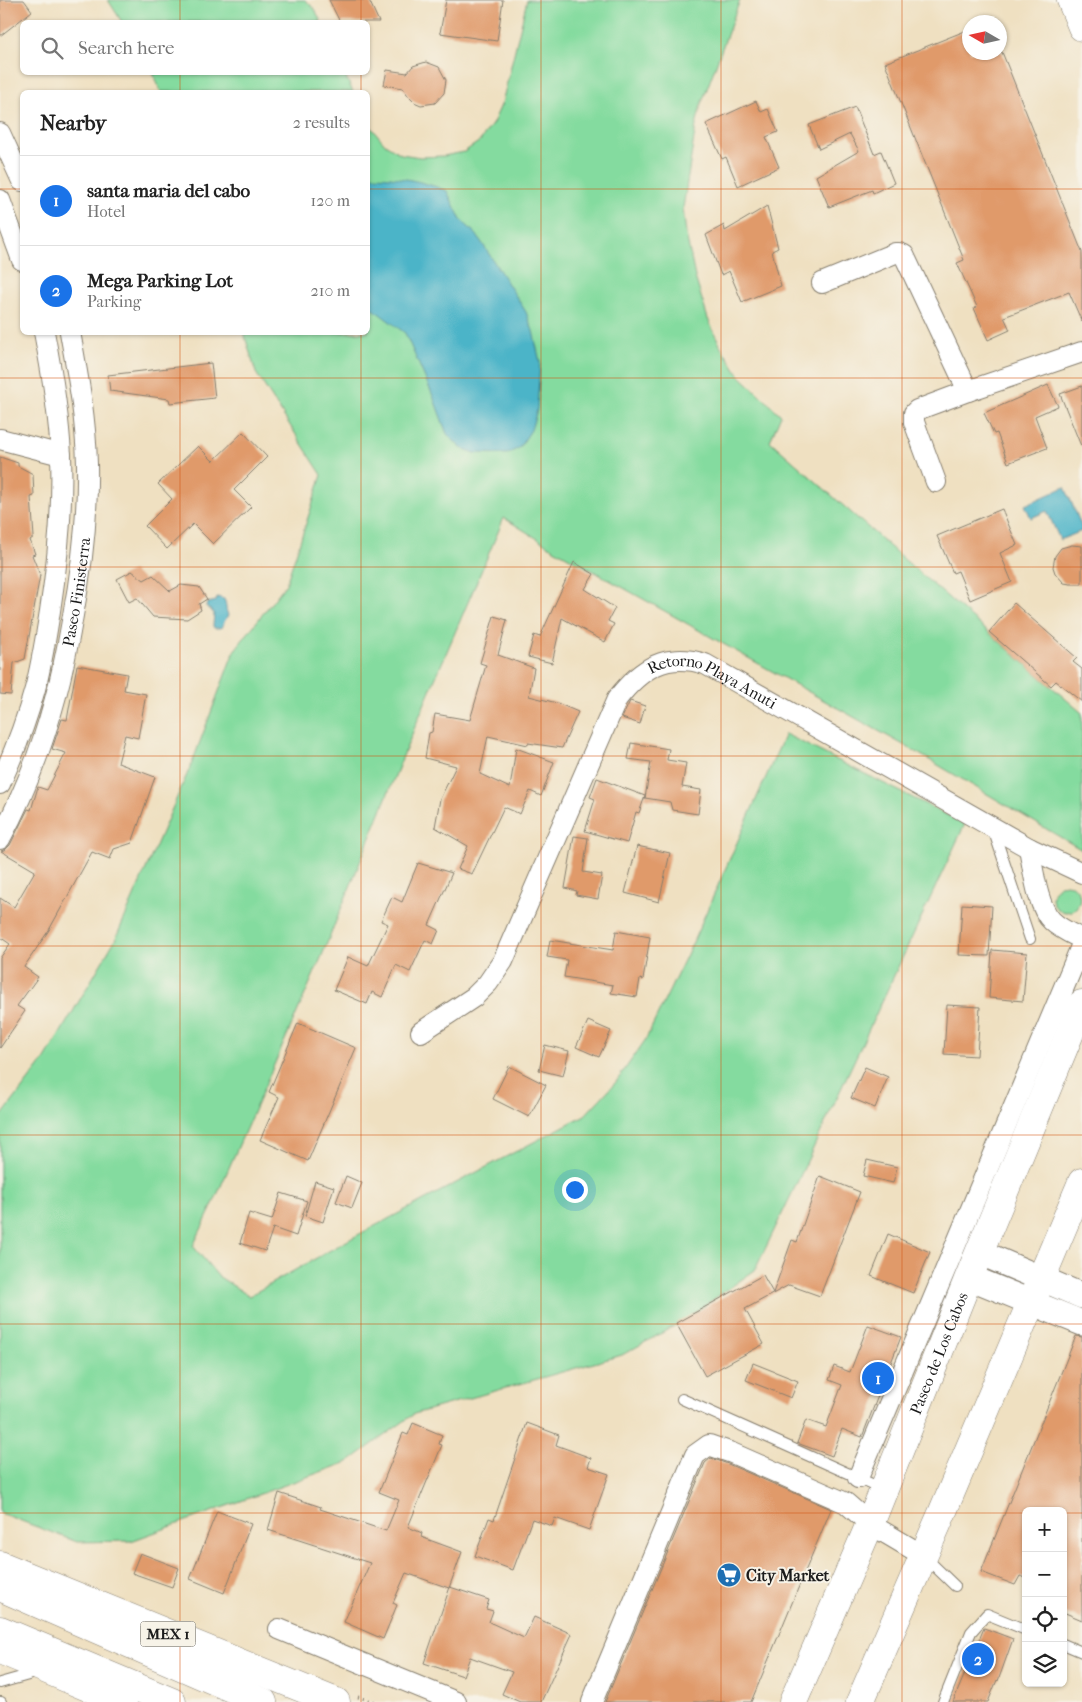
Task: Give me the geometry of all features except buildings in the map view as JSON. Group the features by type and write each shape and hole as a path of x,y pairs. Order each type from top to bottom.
{"main road":[{"path":"1071,0 1082,27"},
{"name":"Paseo de Los Cabos","path":"793,1702 870,1524 979,1252 1082,1004"},
{"path":"863,1699 1082,1182"},
{"name":"MEX 1","path":"0,1565 336,1702"},
{"path":"0,1587 263,1702"},
{"path":"0,1630 172,1702"},
{"path":"0,1650 123,1702"}],"street":[{"path":"0,133 20,177"},
{"path":"0,200 20,255"},
{"path":"822,283 896,253 899,252 904,255 968,390"},
{"name":"Paseo Finisterra","path":"0,784 16,748 36,688 58,558 61,509 61,455 52,372 45,335"},
{"name":"Paseo Finisterra","path":"0,839 32,772 46,731 60,684 78,588 86,523 87,462 82,398 71,335"},
{"path":"936,482 914,422 914,413 917,410 968,390 1082,352"},
{"path":"0,439 61,455"},
{"name":"Retorno Playa Anuti","path":"421,1032 474,997 488,983 503,962 617,698 630,681 661,663 676,660 692,660 705,664 1029,848 1082,873"},
{"path":"1029,848 1040,894 1050,920 1060,928 1082,939"},
{"path":"858,1478 1082,944"},
{"path":"979,1252 1082,1323"},
{"path":"969,1277 1037,1291 1082,1296"},
{"path":"592,1702 695,1455 704,1448 709,1446 732,1453 846,1502 870,1524 924,1556"},
{"path":"279,1630 456,1702"}],"lane":[{"path":"991,826 1030,939"},
{"path":"682,1399 883,1488"},
{"path":"924,1556 956,1586"},
{"path":"943,1702 971,1632 987,1614 1022,1628"},
{"path":"1067,1646 1082,1652"},
{"path":"0,1683 32,1674 61,1675"}],"green space":[{"path":"108,0 305,0 315,9 320,20 121,20"},
{"path":"527,0 740,0 701,105 683,208 695,277 708,319 721,347 740,376 781,415 770,441 1082,713 1082,850 916,752 554,549 504,518 421,712 321,958 193,1246 218,1276 249,1296 352,1238 585,1115 616,1082 646,1039 693,942 785,734 965,824 755,1270 680,1323 622,1355 414,1414 348,1462 131,1541 77,1542 0,1513 0,1118 45,1059 115,940 192,763 234,651 286,584 322,475 256,373 245,335 370,335 370,125 385,144 401,154 420,157 444,156 464,152 480,141 493,123 502,103"},
{"path":"154,75 345,75 352,90 160,90"},
{"path":"1066,884 1076,888 1080,898 1076,908 1066,912 1056,908 1052,898 1056,888"}],"water":[{"path":"370,176 408,179 447,191 461,220 476,234 526,312 533,331 540,362 537,410 531,430 519,448 507,454 475,453 461,448 447,434 433,396 405,333 370,307"},
{"path":"1065,487 1082,531 1060,540 1047,511 1031,518 1025,505"},
{"path":"217,597 224,599 228,615 221,628 214,628 214,613 206,607 207,603 216,601"}],"place":[{"name":"santa maria del cabo","path":"878,1378"},
{"name":"City Market","path":"729,1575"},
{"name":"Mega Parking Lot","path":"978,1659"}]}
